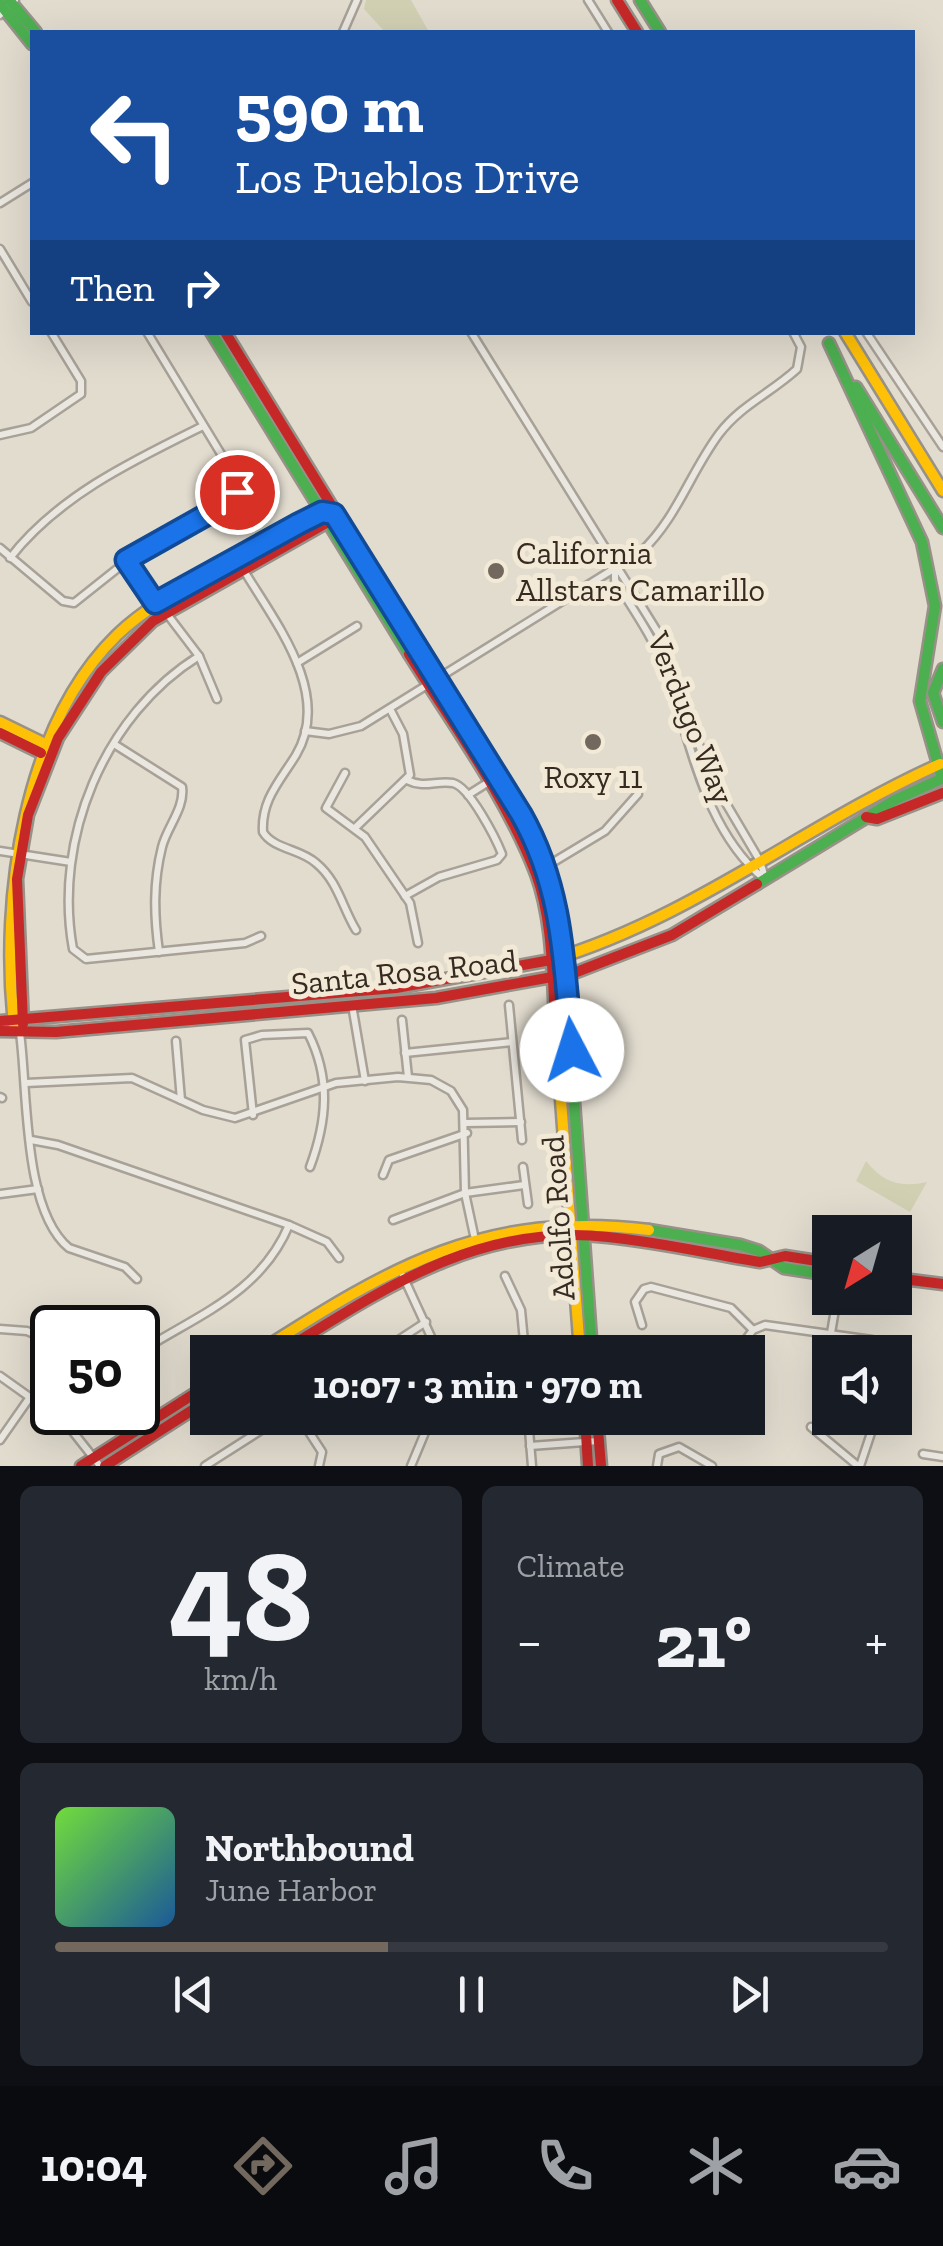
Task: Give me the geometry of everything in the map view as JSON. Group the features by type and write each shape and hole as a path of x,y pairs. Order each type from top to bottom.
{"main road":[{"path":"617,0 637,30"},
{"path":"640,0 659,30"},
{"path":"7,5 34,30"},
{"path":"7,5 30,41"},
{"name":"Adolfo Road","path":"213,335 322,512 332,519"},
{"name":"Adolfo Road","path":"227,335 332,519 521,814 547,866 565,956 591,1335"},
{"path":"847,335 943,491"},
{"path":"826,338 943,528"},
{"path":"826,338 917,532 932,576 934,619 920,701 943,778"},
{"path":"917,449 943,482"},
{"path":"322,512 155,603 106,647 45,749 17,804 4,852 6,1021 20,1033 24,1020 16,909 20,856 45,749 102,672 141,630 332,519"},
{"path":"943,670 933,693 943,722"},
{"name":"Adolfo Road","path":"433,682 514,826 536,875 552,979 579,1335"},
{"path":"2,729 45,749"},
{"name":"Santa Rosa Road","path":"6,1021 350,994 480,978 565,956 670,914 877,793 941,764"},
{"name":"Santa Rosa Road","path":"0,1032 489,992 552,979 672,935 866,817 943,778"},
{"path":"866,817 877,819 943,793"},
{"path":"288,1335 401,1271 474,1236 584,1222 673,1232 762,1252 773,1261"},
{"path":"307,1335 401,1271 498,1244 584,1236 773,1261 786,1256 812,1265"},
{"path":"912,1280 943,1284"},
{"path":"100,1463 190,1398"},
{"path":"81,1466 100,1463 190,1410"},
{"path":"591,1435 601,1466"},
{"path":"588,1466 594,1435"}],"street":[{"path":"344,30 357,0"},
{"path":"588,0 607,30"},
{"path":"0,203 30,184"},
{"path":"0,249 30,299"},
{"path":"0,436 36,425 81,394 80,381 53,335"},
{"path":"0,548 70,604 126,560 235,497 238,482 149,335"},
{"name":"Verdugo Way","path":"473,335 615,570 623,575 660,636 711,778 766,880"},
{"path":"305,731 348,730 615,570 661,531 706,452 733,417 796,369 801,347 795,335"},
{"path":"868,335 943,447"},
{"path":"10,558 54,515 116,470 203,426"},
{"path":"126,560 155,603 169,611 200,656 217,699"},
{"path":"242,568 307,684 305,731 296,754 269,795 262,832 272,843 305,854 327,872 356,930"},
{"path":"297,664 357,626"},
{"path":"200,656 148,698 114,744 84,807 71,862 69,926 77,956 86,959 245,944 261,936"},
{"path":"355,828 407,780 410,762 390,708"},
{"path":"114,744 182,787 182,799 158,867 154,914 158,952"},
{"path":"345,773 326,806 355,828 412,904 418,943"},
{"path":"406,896 436,878 501,857 468,796 453,783 426,786 407,780"},
{"path":"468,796 487,783"},
{"path":"547,866 605,832 638,794"},
{"path":"4,852 71,862"},
{"path":"352,1005 364,1080"},
{"path":"509,1005 522,1140"},
{"path":"402,1020 408,1076"},
{"path":"20,1033 38,1188 62,1242 125,1267 137,1279"},
{"path":"253,1115 244,1044 248,1037 308,1033 326,1085 325,1124 310,1168"},
{"path":"176,1041 182,1101"},
{"path":"405,1053 512,1042"},
{"path":"26,1083 121,1076 230,1118 253,1115 326,1085 408,1076 446,1088 459,1101 466,1123 465,1193 474,1236"},
{"path":"466,1123 521,1122"},
{"path":"383,1176 389,1160 467,1133"},
{"path":"31,1140 288,1225 327,1242 339,1258"},
{"path":"523,1168 528,1204"},
{"path":"393,1220 465,1193 524,1185"},
{"path":"0,1194 38,1188"},
{"path":"160,1340 248,1286 271,1261 288,1225"},
{"path":"401,1271 431,1335"},
{"path":"505,1276 521,1310 523,1335"},
{"path":"642,1325 635,1302 644,1289 651,1287 731,1308 752,1330"},
{"path":"831,1333 834,1315"},
{"path":"406,1335 426,1322"},
{"path":"748,1335 765,1324 838,1335"},
{"path":"0,1329 30,1334"},
{"path":"0,1376 66,1424 100,1463"},
{"path":"0,1440 28,1400"},
{"path":"811,1427 859,1466 870,1435"},
{"path":"205,1466 253,1435"},
{"path":"311,1435 320,1449 319,1466"},
{"path":"411,1466 424,1435"},
{"path":"529,1435 532,1466"},
{"path":"530,1446 593,1441"},
{"path":"656,1466 659,1454 668,1448 686,1448 712,1466"},
{"path":"923,1454 943,1457"}],"green space":[{"path":"366,0 411,0 428,30 383,30 364,9"},
{"path":"866,1161 892,1182 927,1182 910,1212 856,1181"}],"traffic: fast":[{"path":"9,0 34,30"},
{"path":"640,0 659,30"},
{"path":"0,4 30,42"},
{"path":"213,335 409,654"},
{"path":"829,343 922,542 935,606 920,701 942,778"},
{"path":"856,387 943,528"},
{"path":"943,669 933,693 943,722"},
{"path":"757,884 895,800 943,778"},
{"path":"544,859 561,921 591,1335"},
{"path":"649,1230 740,1245 759,1251 784,1268 812,1272"}],"traffic: slow":[{"path":"847,335 943,491"},
{"path":"14,1024 11,923 25,816 60,716 85,673 117,635 158,603 290,527 327,513"},
{"path":"0,722 45,744"},
{"path":"551,960 652,920 940,764"},
{"path":"556,1034 579,1335"},
{"path":"286,1335 397,1271 488,1237 591,1226 649,1230"}],"traffic: jam":[{"path":"617,0 636,30"},
{"path":"227,335 521,814 544,859"},
{"path":"23,1024 17,879 28,815 58,738 101,672 153,621 330,521"},
{"path":"409,654 494,789 536,874 549,932 556,1034"},
{"path":"0,733 41,753"},
{"path":"866,817 877,819 943,793"},
{"path":"0,1031 56,1032 436,998 574,973 672,935 757,884"},
{"path":"0,1021 396,988 551,960"},
{"path":"308,1335 435,1265 518,1240 562,1235 608,1237 760,1262 785,1256 812,1260"},
{"path":"912,1280 943,1284"},
{"path":"81,1466 190,1396"},
{"path":"105,1466 190,1412"},
{"path":"586,1435 588,1466"},
{"path":"598,1435 601,1466"}],"place":[{"name":"California Allstars Camarillo","path":"496,571"},
{"name":"Roxy 11","path":"593,742"}],"route":[{"path":"237,492 231,501 126,560 155,603 322,512 334,514 521,814 543,858 562,922 572,1050"}]}
